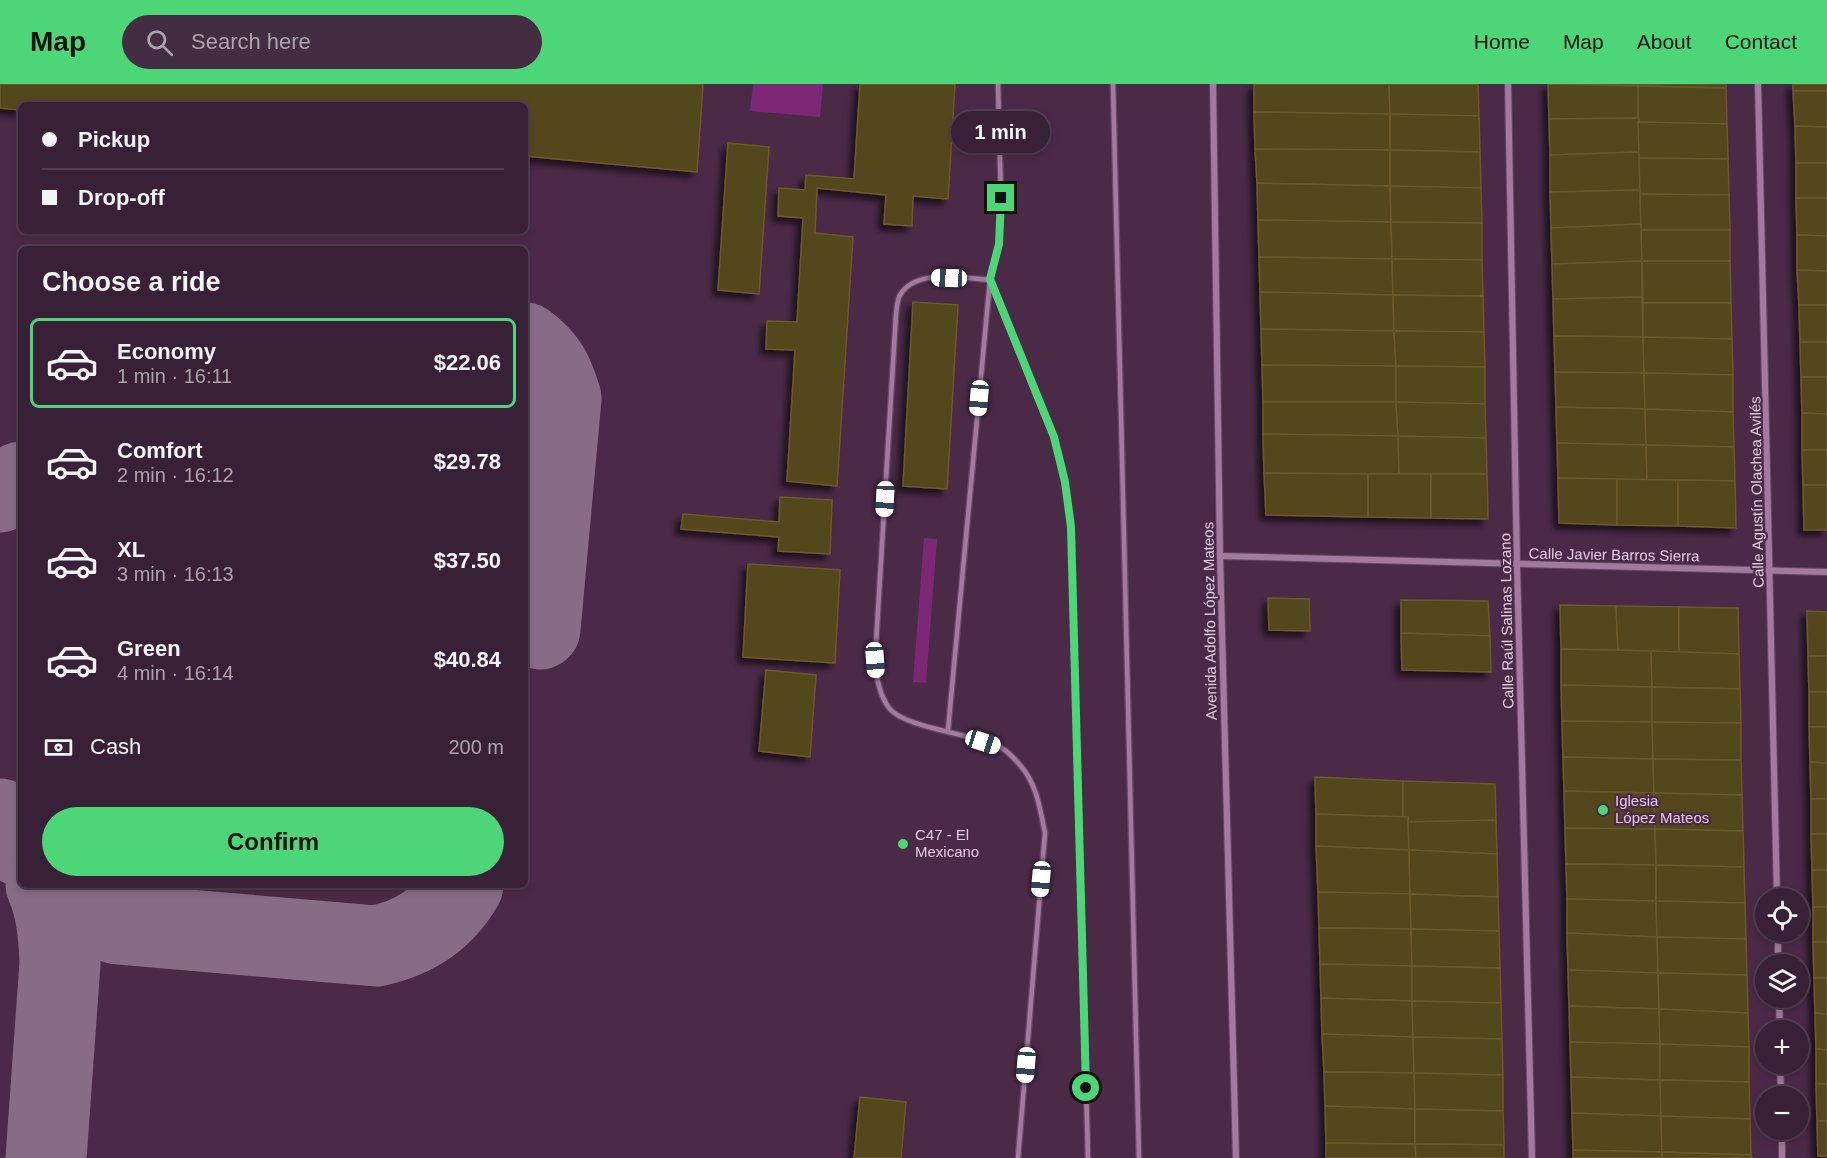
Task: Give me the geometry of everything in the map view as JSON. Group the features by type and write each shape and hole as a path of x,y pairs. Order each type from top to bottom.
{"street":[{"name":"Avenida Adolfo López Mateos","path":"1213,84 1220,556 1236,1158"},
{"name":"Calle Raúl Salinas Lozano","path":"1508,84 1532,1158"},
{"name":"Calle Agustín Olachea Avilés","path":"1758,84 1777,888"},
{"name":"Calle Javier Barros Sierra","path":"1220,556 1827,572"},
{"path":"1782,1140 1782,1158"}],"lane":[{"path":"948,730 990,279 999,244 998,84"},
{"path":"1113,84 1139,1158"},
{"path":"990,279 928,277 911,283 899,296 896,314 875,660 876,680 890,708 908,722 948,730 1001,748 1021,766 1038,795 1045,833 1018,1158"},
{"path":"990,279 1054,437 1065,482 1071,527 1088,1158"}],"shaded area":[{"path":"753,84 823,84 820,117 750,111"},
{"path":"924,538 937,539 926,683 913,682"}],"building":[{"path":"0,84 703,84 697,172 528,156 528,102 18,102 18,110 0,108"},
{"path":"860,84 955,84 948,199 913,196 912,226 884,224 886,195 817,188 815,233 853,237 837,486 787,481 795,350 766,349 767,321 797,322 803,218 778,216 779,188 805,190 806,175 854,179"},
{"path":"1254,84 1389,84 1390,114 1254,112"},
{"path":"1389,84 1478,84 1479,116 1390,114"},
{"path":"1548,84 1638,84 1638,86"},
{"path":"1548,84 1638,86 1639,118 1549,119"},
{"path":"1638,84 1726,84 1726,88 1638,86"},
{"path":"1793,84 1827,84 1827,91 1793,91"},
{"path":"1638,86 1726,88 1727,124 1638,122"},
{"path":"1793,91 1827,91 1827,127 1795,126"},
{"path":"1254,112 1390,114 1390,150 1255,149"},
{"path":"1390,114 1479,116 1480,152 1390,150"},
{"path":"1639,118 1639,152 1550,155 1549,119"},
{"path":"1638,122 1727,124 1728,159 1639,158"},
{"path":"1795,126 1827,127 1827,163 1796,163"},
{"path":"728,143 769,147 759,294 718,290"},
{"path":"1255,149 1390,150 1390,186 1257,183"},
{"path":"1390,150 1480,152 1481,188 1390,186"},
{"path":"1639,152 1640,190 1550,192 1550,155"},
{"path":"1639,158 1728,159 1729,195 1640,194"},
{"path":"1796,163 1827,163 1827,198 1796,198"},
{"path":"1257,183 1390,186 1391,222 1258,220"},
{"path":"1390,186 1481,188 1482,223 1391,222"},
{"path":"1640,190 1641,224 1551,228 1550,192"},
{"path":"1640,194 1729,195 1730,230 1641,230"},
{"path":"1796,198 1827,198 1827,236 1797,235"},
{"path":"1258,220 1391,222 1392,259 1259,257"},
{"path":"1391,222 1482,223 1482,260 1392,259"},
{"path":"1641,224 1642,261 1552,264 1551,228"},
{"path":"1641,230 1730,230 1730,261 1642,261"},
{"path":"1797,235 1827,236 1827,271 1797,270"},
{"path":"1259,257 1392,259 1393,295 1260,292"},
{"path":"1392,259 1482,260 1483,296 1393,295"},
{"path":"1642,261 1642,297 1553,299 1552,264"},
{"path":"1642,261 1730,261 1731,303 1643,303"},
{"path":"1797,270 1827,271 1827,305 1799,305"},
{"path":"1260,292 1393,295 1394,331 1261,329"},
{"path":"1393,295 1483,296 1484,332 1394,331"},
{"path":"1642,297 1643,337 1554,336 1553,299"},
{"path":"913,302 958,305 947,489 903,486"},
{"path":"1643,303 1731,303 1732,339 1643,337"},
{"path":"1799,305 1827,305 1827,342 1800,342"},
{"path":"1261,329 1394,331 1396,366 1262,365"},
{"path":"1394,331 1484,332 1485,367 1396,366"},
{"path":"1554,336 1643,337 1644,373 1555,372"},
{"path":"1643,337 1732,339 1733,375 1644,373"},
{"path":"1800,342 1827,342 1827,377 1801,377"},
{"path":"1262,365 1396,366 1396,402 1263,402"},
{"path":"1396,366 1485,367 1485,404 1396,402"},
{"path":"1555,372 1644,373 1645,409 1556,407"},
{"path":"1644,373 1733,375 1733,412 1645,409"},
{"path":"1801,377 1827,377 1827,414 1802,413"},
{"path":"1263,402 1396,402 1398,436 1263,434"},
{"path":"1396,402 1485,404 1486,438 1398,436"},
{"path":"1556,407 1645,409 1646,445 1557,443"},
{"path":"1645,409 1733,412 1734,447 1646,445"},
{"path":"1802,413 1827,414 1827,450 1802,450"},
{"path":"1263,434 1398,436 1399,474 1264,473"},
{"path":"1398,436 1486,438 1487,474 1399,474"},
{"path":"1557,443 1646,445 1647,480 1558,478"},
{"path":"1646,445 1734,447 1735,481 1647,480"},
{"path":"1802,450 1827,450 1827,485 1803,485"},
{"path":"1264,473 1368,474 1368,517 1266,515"},
{"path":"1368,474 1431,474 1431,518 1368,517"},
{"path":"1431,474 1487,474 1488,519 1431,518"},
{"path":"1558,478 1617,479 1617,525 1559,523"},
{"path":"1617,479 1678,480 1678,526 1617,525"},
{"path":"1678,480 1735,481 1736,528 1678,526"},
{"path":"1803,485 1827,485 1827,530 1804,530"},
{"path":"780,497 832,500 830,554 778,551 779,537 681,529 683,514 779,522"},
{"path":"748,564 840,570 835,663 743,657"},
{"path":"1268,598 1309,599 1310,631 1269,630"},
{"path":"1401,600 1488,601 1490,636 1401,633"},
{"path":"1560,605 1616,606 1618,650 1561,649"},
{"path":"1616,606 1679,607 1679,652 1618,650"},
{"path":"1679,607 1738,608 1739,654 1679,652"},
{"path":"1807,611 1827,612 1827,656 1808,656"},
{"path":"1401,633 1490,636 1491,672 1402,670"},
{"path":"1561,649 1651,651 1652,687 1561,685"},
{"path":"1651,651 1739,654 1740,689 1652,687"},
{"path":"1808,656 1827,656 1827,692 1809,692"},
{"path":"766,670 816,675 810,757 759,751"},
{"path":"1561,685 1652,687 1652,722 1562,721"},
{"path":"1652,687 1740,689 1741,723 1652,722"},
{"path":"1809,692 1827,692 1827,727 1809,727"},
{"path":"1562,721 1652,722 1653,759 1563,757"},
{"path":"1652,722 1741,723 1741,760 1653,759"},
{"path":"1809,727 1827,727 1827,763 1810,762"},
{"path":"1563,757 1653,759 1654,793 1564,791"},
{"path":"1653,759 1741,760 1742,795 1654,793"},
{"path":"1810,762 1827,763 1827,799 1811,799"},
{"path":"1315,777 1403,781 1403,817 1316,814"},
{"path":"1403,781 1495,784 1496,820 1408,822 1408,817 1403,817"},
{"path":"1564,791 1654,793 1655,829 1565,828"},
{"path":"1654,793 1742,795 1743,831 1655,829"},
{"path":"1811,799 1827,799 1827,834 1811,834"},
{"path":"1316,814 1408,817 1409,850 1316,846"},
{"path":"1496,820 1497,854 1409,850 1408,822"},
{"path":"1565,828 1655,829 1656,865 1566,864"},
{"path":"1655,829 1743,831 1744,867 1656,865"},
{"path":"1811,834 1827,834 1827,870 1812,870"},
{"path":"1316,846 1409,850 1410,894 1318,892"},
{"path":"1409,850 1497,854 1498,897 1410,894"},
{"path":"1566,864 1656,865 1656,901 1567,899"},
{"path":"1656,865 1744,867 1745,903 1656,901"},
{"path":"1812,870 1827,870 1827,907 1813,907"},
{"path":"1318,892 1410,894 1411,929 1319,928"},
{"path":"1410,894 1498,897 1499,931 1411,929"},
{"path":"1567,899 1656,901 1657,937 1567,933"},
{"path":"1656,901 1745,903 1746,939 1657,937"},
{"path":"1813,907 1827,907 1827,942 1813,942"},
{"path":"1319,928 1411,929 1412,966 1320,964"},
{"path":"1411,929 1499,931 1500,968 1412,966"},
{"path":"1567,933 1657,937 1658,973 1568,970"},
{"path":"1657,937 1746,939 1747,975 1658,973"},
{"path":"1813,942 1827,942 1827,978 1814,978"},
{"path":"1320,964 1412,966 1412,1001 1321,998"},
{"path":"1412,966 1500,968 1501,1003 1412,1001"},
{"path":"1568,970 1658,973 1659,1009 1569,1006"},
{"path":"1658,973 1747,975 1748,1013 1659,1009"},
{"path":"1814,978 1827,978 1827,1014 1815,1013"},
{"path":"1321,998 1412,1001 1413,1037 1322,1034"},
{"path":"1412,1001 1501,1003 1502,1039 1413,1037"},
{"path":"1569,1006 1659,1009 1660,1044 1570,1042"},
{"path":"1659,1009 1748,1013 1749,1047 1660,1044"},
{"path":"1815,1013 1827,1014 1827,1050 1816,1049"},
{"path":"1322,1034 1413,1037 1414,1073 1324,1072"},
{"path":"1413,1037 1502,1039 1503,1075 1414,1073"},
{"path":"1570,1042 1660,1044 1660,1080 1571,1077"},
{"path":"1660,1044 1749,1047 1749,1082 1660,1080"},
{"path":"1816,1049 1827,1050 1827,1084 1816,1084"},
{"path":"1324,1072 1414,1073 1415,1109 1325,1106"},
{"path":"1414,1073 1503,1075 1503,1111 1415,1109"},
{"path":"1571,1077 1660,1080 1661,1116 1572,1113"},
{"path":"1660,1080 1749,1082 1750,1119 1661,1116"},
{"path":"1816,1084 1827,1084 1827,1121 1817,1121"},
{"path":"860,1097 906,1102 901,1158 854,1158"},
{"path":"1325,1106 1415,1109 1415,1144 1326,1143"},
{"path":"1415,1109 1503,1111 1504,1145 1415,1144"},
{"path":"1572,1113 1661,1116 1662,1152 1573,1150"},
{"path":"1661,1116 1750,1119 1751,1155 1662,1152"},
{"path":"1817,1121 1827,1121 1827,1156 1818,1156"},
{"path":"1326,1143 1415,1144 1416,1158 1326,1158"},
{"path":"1415,1144 1504,1145 1504,1158 1416,1158"},
{"path":"1573,1150 1662,1152 1662,1158 1573,1158"},
{"path":"1662,1152 1751,1155 1752,1158 1662,1158"}],"taxiway":[{"path":"528,346 548,367 561,398 540,629"},
{"path":"0,492 18,483"},
{"path":"0,819 18,842"},
{"path":"46,1158 60,963 55,913 47,888"},
{"path":"57,888 83,909 118,924 376,946 403,938 426,926 437,918 461,888"}],"place":[{"name":"Iglesia López Mateos","path":"1603,810"},
{"name":"C47 - El Mexicano","path":"903,844"}],"route":[{"path":"1001,198 999,244 990,279 1054,437 1065,482 1071,527 1086,1088"}]}
